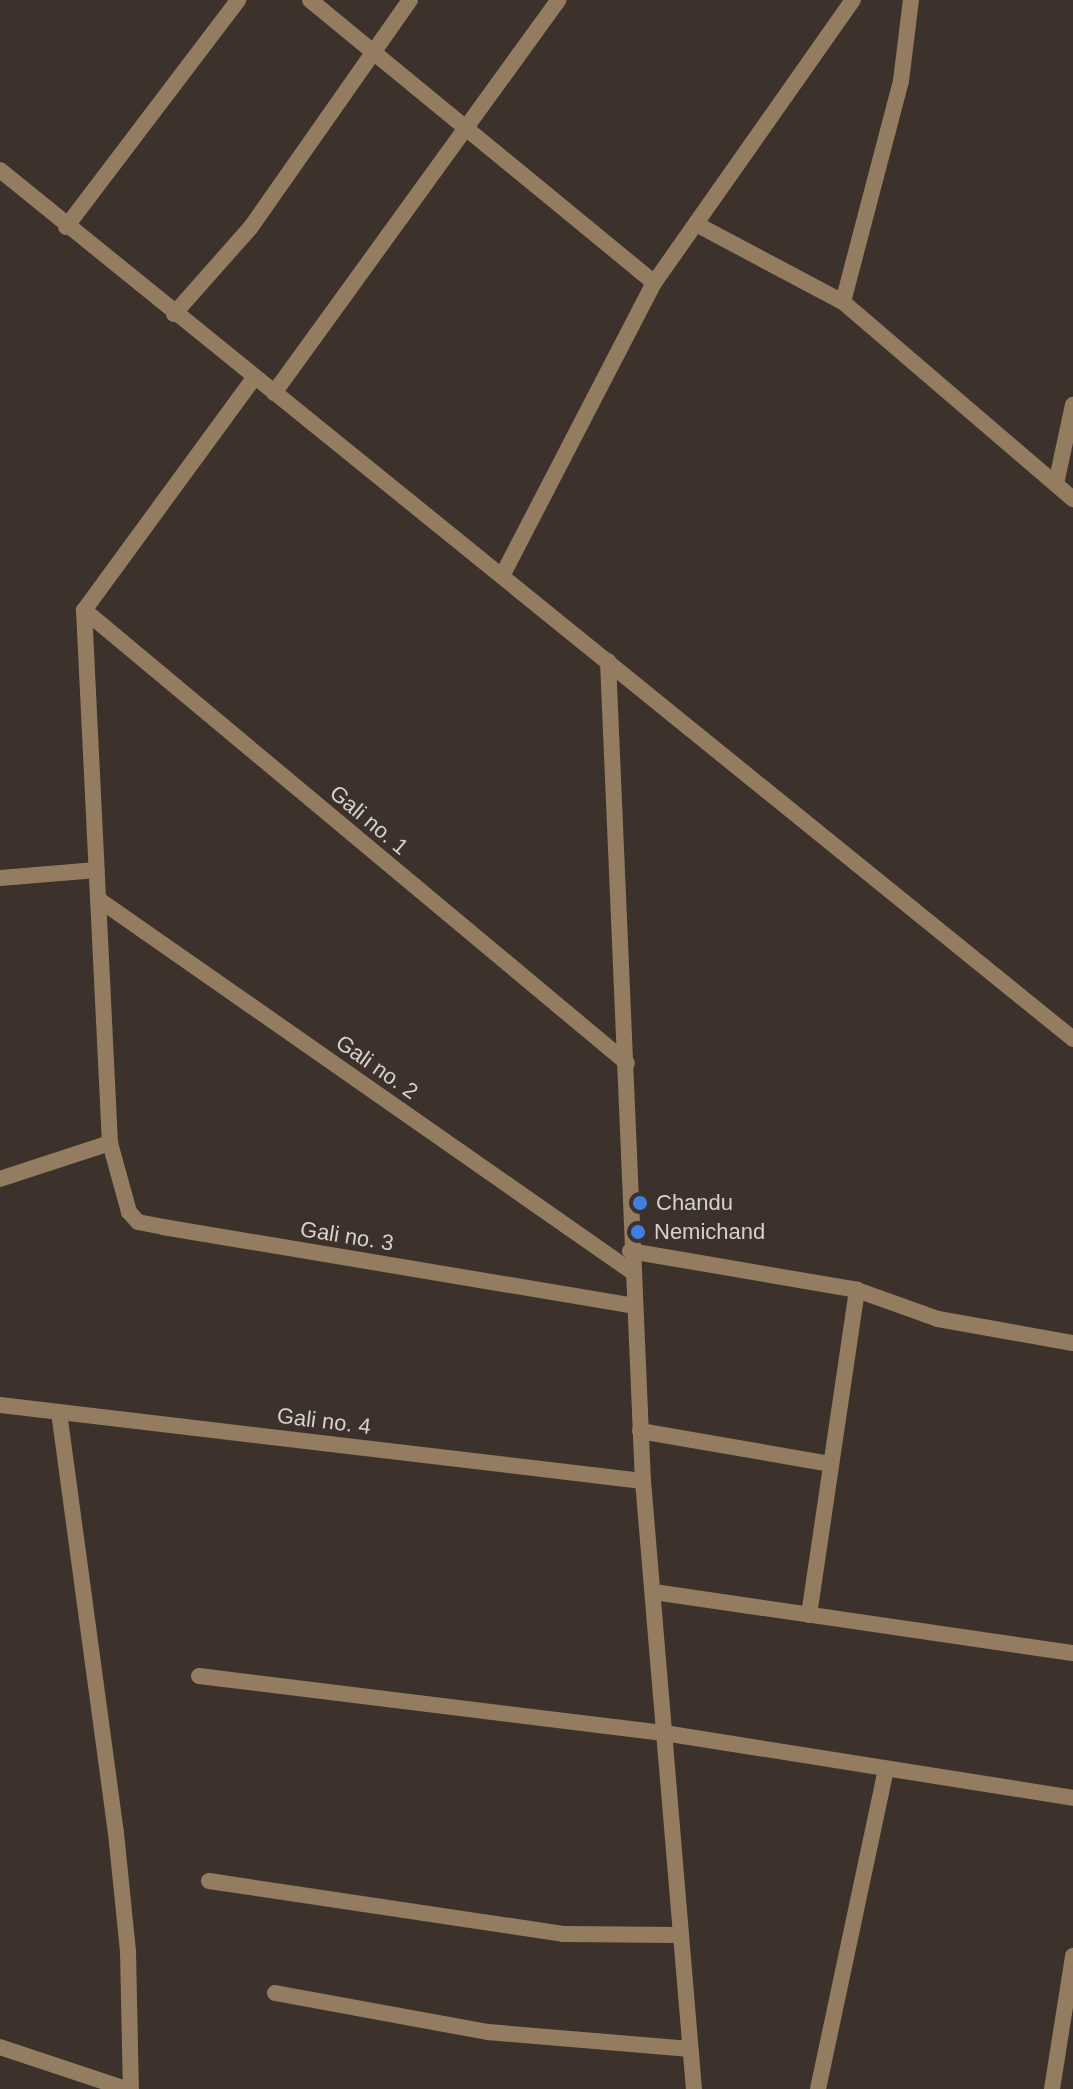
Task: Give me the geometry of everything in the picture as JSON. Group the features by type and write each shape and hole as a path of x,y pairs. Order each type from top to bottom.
{"street":[{"path":"66,227 238,0"},
{"path":"310,0 374,48 654,283"},
{"path":"174,314 251,227 410,0"},
{"path":"274,393 558,0"},
{"path":"502,576 654,283 853,0"},
{"path":"843,302 901,81 911,0"},
{"path":"0,170 66,227 1073,1039"},
{"path":"696,224 843,302 1073,499"},
{"path":"0,1179 110,1143 84,610 254,378"},
{"path":"1056,484 1073,405"},
{"name":"Gali no. 1","path":"84,610 627,1063"},
{"path":"608,661 627,1063 630,1251 643,1481 654,1592 678,1935 694,2089"},
{"path":"0,878 97,870"},
{"name":"Gali no. 2","path":"98,899 631,1271"},
{"name":"Gali no. 3","path":"110,1143 121,1193 138,1222 634,1306"},
{"path":"630,1251 857,1290 938,1319 1073,1343"},
{"path":"809,1615 857,1290"},
{"name":"Gali no. 4","path":"0,1405 643,1481"},
{"path":"0,2047 128,2089 116,1833 59,1412"},
{"path":"640,1431 831,1464"},
{"path":"654,1592 1073,1653"},
{"path":"199,1676 664,1733 1073,1798"},
{"path":"818,2089 886,1769"},
{"path":"209,1881 563,1934 678,1935"},
{"path":"1052,2089 1073,1956"},
{"path":"275,1993 488,2032 690,2049"}],"place":[{"name":"Chandu","path":"640,1203"},
{"name":"Nemichand","path":"638,1232"}]}
